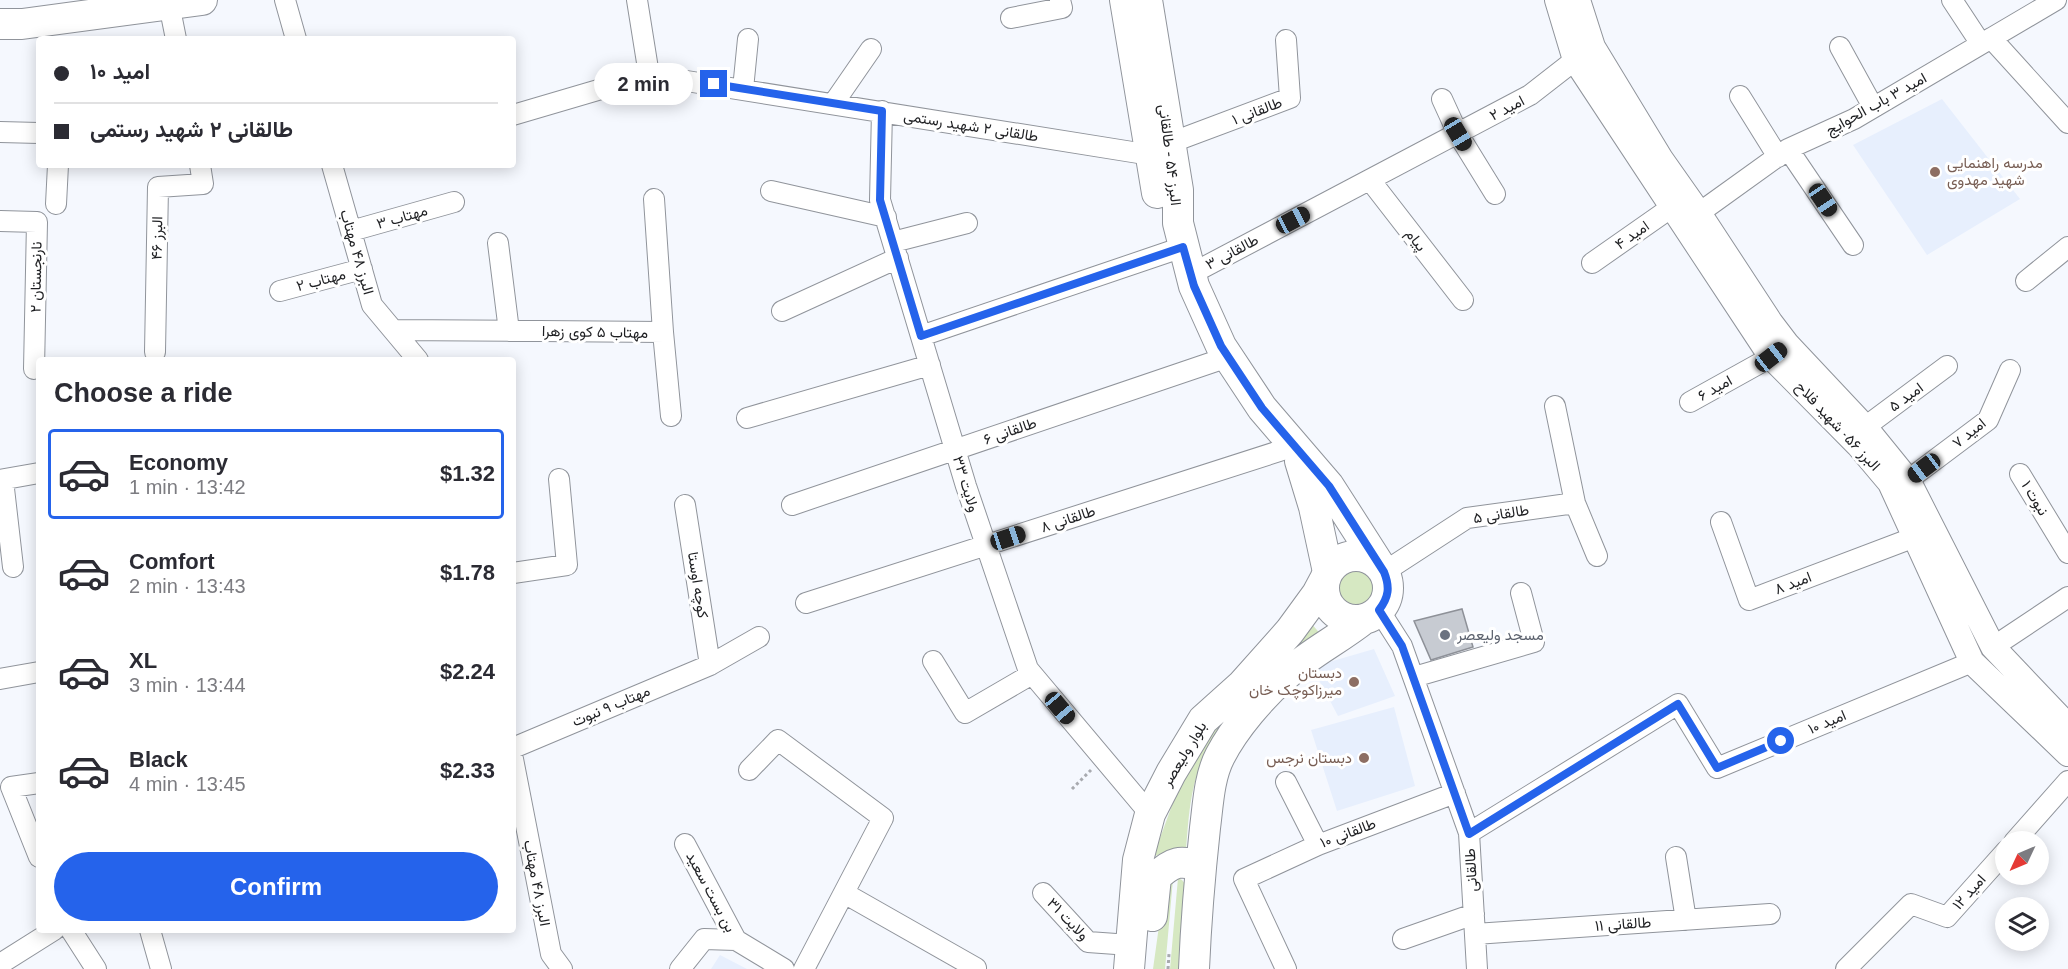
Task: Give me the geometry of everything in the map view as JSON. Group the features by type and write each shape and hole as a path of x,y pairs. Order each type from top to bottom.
{"main road":[{"path":"0,24 22,24 202,0"},
{"name":"البرز ۵۴ - طالقانی","path":"1125,0 1161,149 1178,190 1184,248"},
{"name":"البرز ۵۴ - طالقانی","path":"1147,0 1161,149"},
{"path":"1184,248 1194,286 1228,357 1262,408 1329,486 1384,572 1388,582 1385,602 1372,614 1308,656 1286,675 1260,700 1219,757 1210,789 1201,866 1197,964"},
{"path":"1295,446 1314,507 1327,576"},
{"path":"1372,614 1353,620 1342,617 1333,610 1324,590 1327,576 1334,564 1351,556 1370,559 1384,572"},
{"name":"بلوار ولیعصر","path":"1135,961 1138,860 1150,814 1171,773 1203,720 1242,685 1290,631 1327,576"},
{"path":"1135,961 1156,877 1169,865 1185,861 1201,866"}],"street":[{"path":"285,0 295,36"},
{"path":"516,114 649,75 637,0"},
{"path":"1011,18 1062,8 1060,0"},
{"name":"البرز ۵۶- شهید فلاح","path":"1557,0 1575,60 1672,207 1779,351 1890,483 1972,662 2068,754"},
{"name":"البرز ۵۶- شهید فلاح","path":"1578,0 1593,47 1661,159 1771,323 1779,351 1865,427 1908,480 1993,647 2068,726"},
{"path":"1952,0 1986,41 2068,123"},
{"name":"امید ۳ باب الحوایج","path":"1699,213 1783,153 1873,107 2056,0"},
{"path":"169,4 175,36"},
{"path":"743,89 748,39"},
{"name":"طالقانی ۱","path":"1161,149 1290,98 1287,40"},
{"path":"1840,46 1873,107"},
{"path":"833,104 871,49"},
{"name":"امید ۲","path":"1370,180 1530,95 1575,60"},
{"name":"طالقانی ۲ شهید رستمی","path":"649,75 833,104 1161,149"},
{"path":"1740,96 1853,244"},
{"path":"1442,99 1458,134 1495,194"},
{"name":"ولایت ٣۳","path":"882,111 880,200 955,450 1028,669 1150,814"},
{"path":"0,132 36,133"},
{"path":"56,204 58,168"},
{"name":"البرز ۴۶","path":"155,352 158,187 203,184 200,168"},
{"name":"البرز ۴۸ مهتاب","path":"333,168 372,305 416,357"},
{"name":"طالقانی ۳","path":"921,336 1184,248 1370,180"},
{"name":"پیام","path":"1370,180 1463,300"},
{"path":"771,191 886,217"},
{"name":"مهتاب ۵ کوی زهرا","path":"393,330 663,332 654,199"},
{"name":"مهتاب ۳","path":"351,231 454,202"},
{"name":"امید ۴","path":"1592,263 1672,207"},
{"name":"نارنجستان ۲","path":"0,221 37,222 34,369"},
{"path":"782,311 895,250 967,223"},
{"path":"498,243 509,331"},
{"path":"2026,282 2068,247"},
{"name":"مهتاب ۲","path":"280,291 362,269"},
{"path":"663,332 672,416"},
{"name":"امید ۶","path":"1690,402 1779,351"},
{"name":"طالقانی ۶","path":"792,505 1228,357"},
{"path":"747,418 930,364"},
{"name":"امید ۵","path":"1865,427 1947,366"},
{"name":"امید ۷","path":"1908,480 1988,420 2010,370"},
{"path":"1555,406 1575,503 1598,556"},
{"name":"طالقانی ۸","path":"806,603 1295,446"},
{"path":"13,567 2,480 36,474"},
{"name":"نبوت ۱","path":"2020,474 2068,553"},
{"path":"516,573 567,565 559,479"},
{"name":"طالقانی ۵","path":"1384,572 1467,518 1575,503"},
{"name":"کوچه اوستا","path":"686,505 710,665"},
{"name":"امید ۸","path":"1720,522 1749,600 1915,537"},
{"path":"1414,677 1534,642 1521,593"},
{"path":"1993,647 2068,597"},
{"name":"طالقانی","path":"1372,614 1402,646 1469,834 1477,969"},
{"name":"مهتاب ۹ نبوت","path":"516,747 710,665 759,638"},
{"path":"933,661 966,713 1032,674"},
{"name":"امید ۱۰","path":"1469,834 1678,704 1717,768 1972,662"},
{"path":"0,679 36,673"},
{"path":"749,770 778,740 883,818 804,969"},
{"name":"البرز ۴۸ مهتاب","path":"516,774 551,954 562,969"},
{"path":"2024,831 2068,781"},
{"path":"1286,782 1318,845"},
{"path":"36,783 10,787 36,849"},
{"name":"طالقانی ۱۰","path":"1286,969 1244,879 1318,845 1455,793"},
{"name":"بن بست سعید","path":"685,844 736,940"},
{"path":"1676,857 1686,920"},
{"name":"امید ۱۲","path":"1846,969 1911,904 1947,917 1995,863"},
{"path":"844,893 976,968"},
{"name":"ولایت ۳۱","path":"1043,893 1088,942 1135,961"},
{"path":"1403,939 1474,914"},
{"name":"طالقانی ۱۱","path":"1475,934 1770,914"},
{"path":"0,964 49,933"},
{"path":"73,933 96,969"},
{"path":"151,933 161,969"},
{"path":"680,969 704,939 736,940 784,969"}],"path":[{"path":"1072,789 1103,758"}],"shaded area":[{"name":"مدرسه راهنمایی شهید مهدوی","path":"1942,99 2020,199 1927,255 1853,145"},
{"name":"دبستان میرزاکوچک خان","path":"1374,649 1395,696 1338,716 1312,667"},
{"name":"دبستان نرجس","path":"1394,707 1415,786 1337,811 1311,730"},
{"path":"720,955 747,969 711,969"}],"green space":[{"path":"1349,564 1363,565 1379,582 1381,591 1378,599 1364,609 1346,608 1338,602 1332,592 1342,568"},
{"path":"1310,622 1323,637 1208,749 1194,786 1186,851 1169,850 1153,857 1181,781 1210,730"},
{"path":"1178,878 1186,885 1183,969 1170,969"},
{"path":"1173,879 1165,969 1153,969 1164,890"}],"building":[{"name":"مسجد ولیعصر","path":"1462,609 1473,647 1431,660 1414,621"}],"place":[{"name":"مدرسه راهنمایی شهید مهدوی","path":"1935,172"},
{"name":"مسجد ولیعصر","path":"1445,635"},
{"name":"دبستان میرزاکوچک خان","path":"1354,682"},
{"name":"دبستان نرجس","path":"1364,758"}],"route":[{"path":"714,84 882,111 880,200 921,336 1183,247 1194,286 1221,346 1262,408 1329,486 1384,572 1388,582 1388,592 1379,610 1402,646 1469,834 1678,704 1717,768 1781,741"}]}
